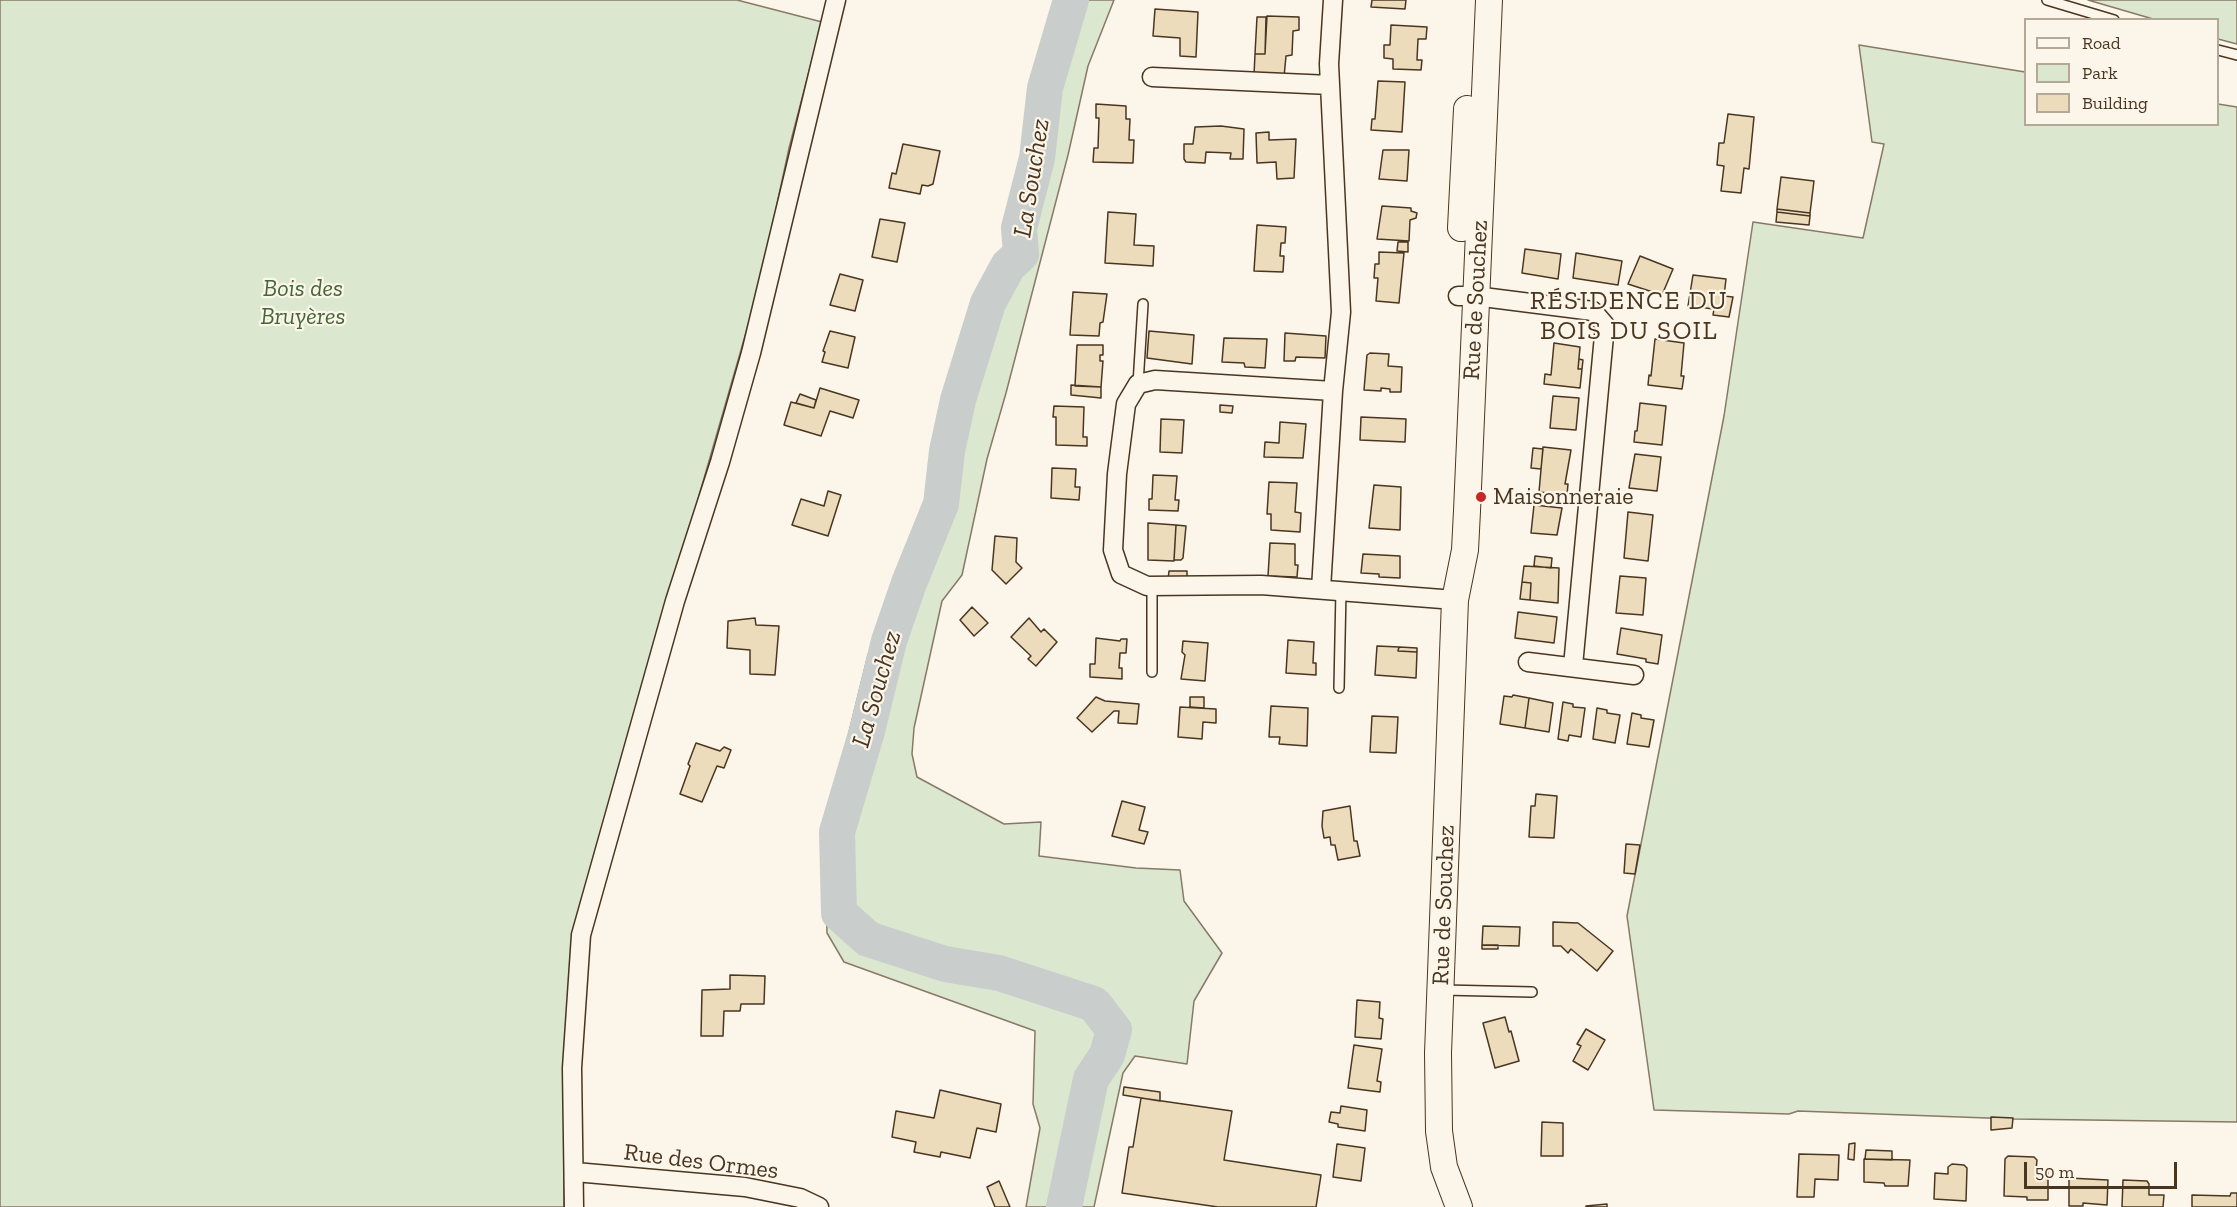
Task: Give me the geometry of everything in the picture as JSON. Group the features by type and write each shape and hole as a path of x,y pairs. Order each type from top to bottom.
{"main road":[{"name":"Rue de Souchez","path":"1466,296 1471,38 1476,0"},
{"name":"Rue de Souchez","path":"1459,1207 1444,1167 1439,1131 1438,1053 1455,600 1449,551 1489,0"}],"street":[{"path":"574,1207 572,1068 581,935 675,601 720,462 751,353 836,0"},
{"path":"1321,589 1333,391 1341,312 1329,64 1334,0"},
{"path":"1152,77 1330,85"},
{"path":"1466,296 1593,311 1605,325 1573,666"},
{"path":"1333,391 1155,380 1138,384 1126,404 1117,474 1113,550 1121,574 1147,586 1262,585 1455,600"},
{"path":"1528,662 1634,675"},
{"name":"Rue des Ormes","path":"575,1172 745,1187 800,1198 819,1207"}],"lane":[{"path":"2047,0 2107,18"},
{"path":"2219,50 2237,55"},
{"path":"1138,384 1143,303"},
{"path":"1152,586 1152,672"},
{"path":"1339,688 1341,590"},
{"path":"1441,990 1532,992"}],"green space":[{"name":"Bois des Bruyères","path":"0,0 737,0 822,22 789,148 760,284 603,829 564,1069 564,1207 0,1207"},
{"path":"1054,0 1114,0 1088,66 1068,155 987,459 962,575 942,601 914,728 912,754 917,777 1004,824 1041,822 1039,856 1136,868 1180,870 1184,901 1222,953 1194,1001 1187,1064 1135,1056 1123,1073 1094,1207 1026,1207 1040,1128 1033,1104 1035,1031 844,962 827,933 824,818 839,773 868,655 898,574 918,546 924,529 929,470 944,435 958,372 1007,250 1026,154 1040,58"},
{"path":"2088,0 2237,0 2237,44 2219,39 2219,18 2150,18"},
{"path":"1859,45 2024,72 2024,126 2219,126 2219,104 2237,107 2237,1122 2014,1119 1798,1111 1789,1114 1654,1110 1627,916 1724,416 1753,222 1863,238 1884,144 1872,142"}],"building":[{"path":"1372,0 1406,0 1405,9 1371,7"},
{"path":"1155,9 1198,12 1196,57 1180,56 1180,38 1153,36"},
{"path":"1267,16 1299,17 1299,30 1293,31 1292,55 1286,56 1284,77 1254,75 1255,54 1265,54"},
{"path":"1257,17 1266,17 1265,54 1255,54"},
{"path":"1391,25 1427,27 1426,39 1418,39 1417,60 1422,60 1421,70 1393,69 1393,59 1384,58 1384,45 1390,45"},
{"path":"1378,81 1405,82 1402,132 1371,130 1372,119 1375,119"},
{"path":"1096,104 1126,106 1126,119 1130,119 1129,140 1134,140 1133,163 1093,162 1094,148 1098,148 1099,118 1096,118"},
{"path":"1728,114 1754,117 1749,169 1744,168 1741,193 1721,191 1724,166 1717,165 1719,143 1724,143"},
{"path":"1221,126 1244,129 1243,159 1230,159 1231,153 1206,152 1205,163 1186,162 1184,144 1193,144 1195,127"},
{"path":"1269,132 1269,140 1296,139 1294,178 1277,179 1276,162 1257,163 1256,133"},
{"path":"903,144 940,151 933,184 922,185 920,194 889,188 892,173 896,174"},
{"path":"1383,150 1409,150 1407,181 1379,179"},
{"path":"1781,177 1814,181 1810,213 1777,209"},
{"path":"1382,206 1411,208 1411,211 1417,213 1416,218 1410,220 1409,241 1377,239"},
{"path":"1777,209 1810,213 1810,216 1777,212"},
{"path":"1108,212 1136,214 1134,245 1154,246 1153,266 1105,263"},
{"path":"1777,212 1810,216 1809,225 1776,222"},
{"path":"880,219 905,223 897,262 872,257"},
{"path":"1257,225 1286,227 1285,243 1281,243 1280,256 1284,256 1283,272 1254,271"},
{"path":"1398,242 1408,242 1408,252 1397,251"},
{"path":"1525,249 1561,254 1558,279 1522,273"},
{"path":"1379,252 1404,253 1399,303 1376,301 1378,278 1374,278 1375,264 1379,264"},
{"path":"1576,253 1622,261 1618,285 1573,278"},
{"path":"1640,256 1673,269 1662,295 1628,284"},
{"path":"840,274 863,280 855,311 830,305"},
{"path":"1693,275 1726,279 1724,296 1733,297 1729,317 1713,315 1714,309 1688,306"},
{"path":"1073,292 1107,294 1099,336 1070,335"},
{"path":"830,331 855,337 848,368 822,362"},
{"path":"1149,331 1194,335 1192,364 1147,358"},
{"path":"1285,333 1326,336 1325,358 1296,357 1295,361 1284,361"},
{"path":"1224,338 1267,339 1265,368 1245,367 1244,363 1222,362"},
{"path":"1655,339 1684,343 1682,389 1648,385"},
{"path":"1554,343 1580,347 1578,369 1582,369 1580,388 1544,384 1545,374 1551,375"},
{"path":"1077,345 1103,345 1103,355 1100,355 1100,361 1103,361 1101,387 1075,386"},
{"path":"1370,353 1389,354 1388,366 1402,367 1401,392 1390,392 1390,389 1381,388 1381,391 1364,390 1367,355"},
{"path":"1579,359 1583,360 1582,369 1578,369"},
{"path":"1071,385 1101,387 1101,398 1071,395"},
{"path":"820,388 859,400 853,418 830,411 821,436 784,425 791,402 814,408"},
{"path":"800,394 816,400 814,408 796,403"},
{"path":"1553,396 1579,398 1576,430 1550,428"},
{"path":"1640,403 1666,406 1662,445 1634,442"},
{"path":"1220,405 1233,406 1232,413 1220,412"},
{"path":"1054,406 1084,407 1083,437 1087,437 1087,446 1056,445"},
{"path":"1361,417 1406,419 1405,442 1360,440"},
{"path":"1161,419 1184,420 1182,453 1160,452"},
{"path":"1280,422 1306,424 1303,458 1264,457 1265,442 1279,443"},
{"path":"1543,447 1571,450 1565,484 1568,484 1567,495 1539,492"},
{"path":"1533,448 1543,449 1541,469 1531,468"},
{"path":"1635,454 1661,457 1657,491 1629,488"},
{"path":"1052,468 1076,469 1075,487 1080,487 1079,500 1051,498"},
{"path":"1153,475 1177,476 1175,500 1179,500 1178,511 1149,510"},
{"path":"1269,482 1297,483 1295,512 1301,513 1300,532 1271,530 1271,514 1267,514"},
{"path":"1374,485 1401,487 1400,530 1369,528"},
{"path":"828,491 841,495 828,536 792,525 801,499 824,506"},
{"path":"1534,505 1562,508 1557,535 1531,533"},
{"path":"1628,512 1653,515 1648,561 1624,558"},
{"path":"1148,523 1176,525 1174,561 1148,560"},
{"path":"1176,525 1186,526 1181,560 1174,560"},
{"path":"995,536 1017,538 1016,562 1022,568 1006,584 992,570"},
{"path":"1270,543 1295,544 1297,577 1268,576"},
{"path":"1363,554 1400,556 1400,578 1361,573"},
{"path":"1535,556 1552,558 1551,568 1534,566"},
{"path":"1524,566 1559,568 1558,603 1530,600 1531,583 1522,582"},
{"path":"1169,571 1187,571 1187,580 1168,579"},
{"path":"1620,576 1646,578 1643,615 1616,613"},
{"path":"1522,582 1531,583 1530,600 1520,599"},
{"path":"972,607 988,623 974,636 960,620"},
{"path":"1518,612 1557,617 1554,643 1515,638"},
{"path":"755,618 756,625 779,626 775,675 750,674 750,650 727,648 728,621"},
{"path":"1029,618 1041,632 1044,629 1057,642 1036,666 1028,659 1031,656 1011,637"},
{"path":"1621,628 1662,635 1658,664 1646,662 1646,659 1617,654"},
{"path":"1096,638 1120,641 1127,639 1126,653 1120,653 1119,668 1122,668 1122,679 1090,677 1090,664 1095,664"},
{"path":"1288,640 1314,642 1313,663 1316,663 1316,675 1286,673"},
{"path":"1183,641 1208,643 1205,681 1181,679 1185,655 1182,652"},
{"path":"1377,646 1399,647 1398,651 1417,652 1416,678 1375,675"},
{"path":"1399,647 1417,648 1417,652 1398,651"},
{"path":"1513,695 1529,698 1525,728 1500,724 1504,696 1512,697"},
{"path":"1096,697 1105,701 1139,704 1137,724 1118,723 1119,711 1114,711 1092,732 1077,718"},
{"path":"1190,697 1204,697 1204,708 1190,707"},
{"path":"1529,698 1553,703 1549,732 1525,728"},
{"path":"1563,702 1573,704 1573,707 1585,708 1581,737 1569,735 1568,741 1558,739"},
{"path":"1271,706 1308,708 1307,746 1279,744 1280,737 1269,737"},
{"path":"1180,707 1216,709 1216,723 1203,722 1202,739 1178,737"},
{"path":"1597,708 1607,710 1607,713 1620,715 1615,743 1593,739"},
{"path":"1632,713 1641,715 1641,718 1654,720 1649,747 1627,744"},
{"path":"1372,716 1398,717 1396,753 1370,752"},
{"path":"696,743 720,751 724,747 731,750 724,768 717,766 702,802 680,794"},
{"path":"1536,794 1557,796 1554,838 1529,837 1531,806 1535,806"},
{"path":"1122,801 1145,807 1139,830 1148,832 1144,844 1112,836"},
{"path":"1350,806 1354,841 1357,841 1360,856 1338,860 1335,845 1331,845 1330,837 1324,838 1323,811"},
{"path":"1626,844 1640,845 1635,874 1624,873"},
{"path":"1553,922 1578,923 1613,951 1597,971 1571,949 1568,953 1561,946 1553,946"},
{"path":"1483,926 1520,927 1519,946 1482,945"},
{"path":"1482,945 1498,945 1498,949 1482,949"},
{"path":"730,975 765,976 764,1004 741,1004 740,1011 724,1011 723,1036 701,1036 702,990 730,989"},
{"path":"1357,1000 1380,1002 1379,1018 1383,1019 1381,1039 1355,1037"},
{"path":"1505,1017 1519,1061 1495,1068 1483,1023"},
{"path":"1586,1029 1605,1040 1588,1070 1573,1061 1581,1046 1577,1044"},
{"path":"1354,1045 1382,1049 1377,1081 1381,1082 1380,1092 1348,1088"},
{"path":"1124,1087 1160,1092 1160,1101 1123,1095"},
{"path":"940,1090 1001,1104 996,1132 977,1128 970,1158 941,1152 940,1157 914,1152 916,1142 892,1137 896,1111 934,1118"},
{"path":"1141,1098 1232,1111 1224,1160 1321,1175 1316,1207 1218,1207 1122,1193 1129,1147 1133,1147"},
{"path":"1341,1106 1367,1110 1365,1131 1338,1127 1338,1124 1329,1122 1331,1112 1340,1113"},
{"path":"1991,1117 2013,1118 2012,1128 1991,1130"},
{"path":"1542,1122 1563,1123 1563,1156 1541,1156"},
{"path":"1855,1143 1854,1160 1848,1159 1849,1144"},
{"path":"1337,1144 1365,1148 1361,1181 1333,1177"},
{"path":"1866,1150 1892,1151 1892,1160 1865,1159"},
{"path":"1799,1154 1839,1155 1838,1180 1815,1179 1814,1197 1797,1197"},
{"path":"2008,1156 2034,1157 2037,1160 2036,1170 2048,1170 2048,1200 2027,1200 2027,1197 2004,1196 2005,1159"},
{"path":"1864,1159 1910,1160 1908,1186 1885,1186 1884,1183 1864,1182"},
{"path":"1952,1164 1964,1165 1967,1168 1966,1201 1934,1199 1935,1173 1948,1174 1948,1167"},
{"path":"2069,1178 2108,1180 2107,1205 2083,1203 2083,1206 2069,1206"},
{"path":"2123,1180 2147,1181 2149,1195 2164,1195 2163,1207 2122,1207"},
{"path":"999,1181 1010,1207 995,1207 987,1187"},
{"path":"2231,1193 2237,1193 2237,1207 2192,1207 2192,1195 2230,1196"},
{"path":"1607,1204 1607,1207 1586,1207 1586,1206"}],"waterway":[{"name":"La Souchez","path":"1064,1207 1091,1079 1107,1055 1114,1030 1094,1004 999,973 945,964 868,939 839,913 837,832 867,731 889,641 909,583 941,504 947,451 958,400 988,303 1008,266 1021,254 1019,228 1037,158 1045,88 1071,0"}],"place":[{"name":"Maisonneraie","path":"1481,497"}],"district":[{"name":"RÉSIDENCE DU BOIS DU SOIL","path":"1629,317"}]}
